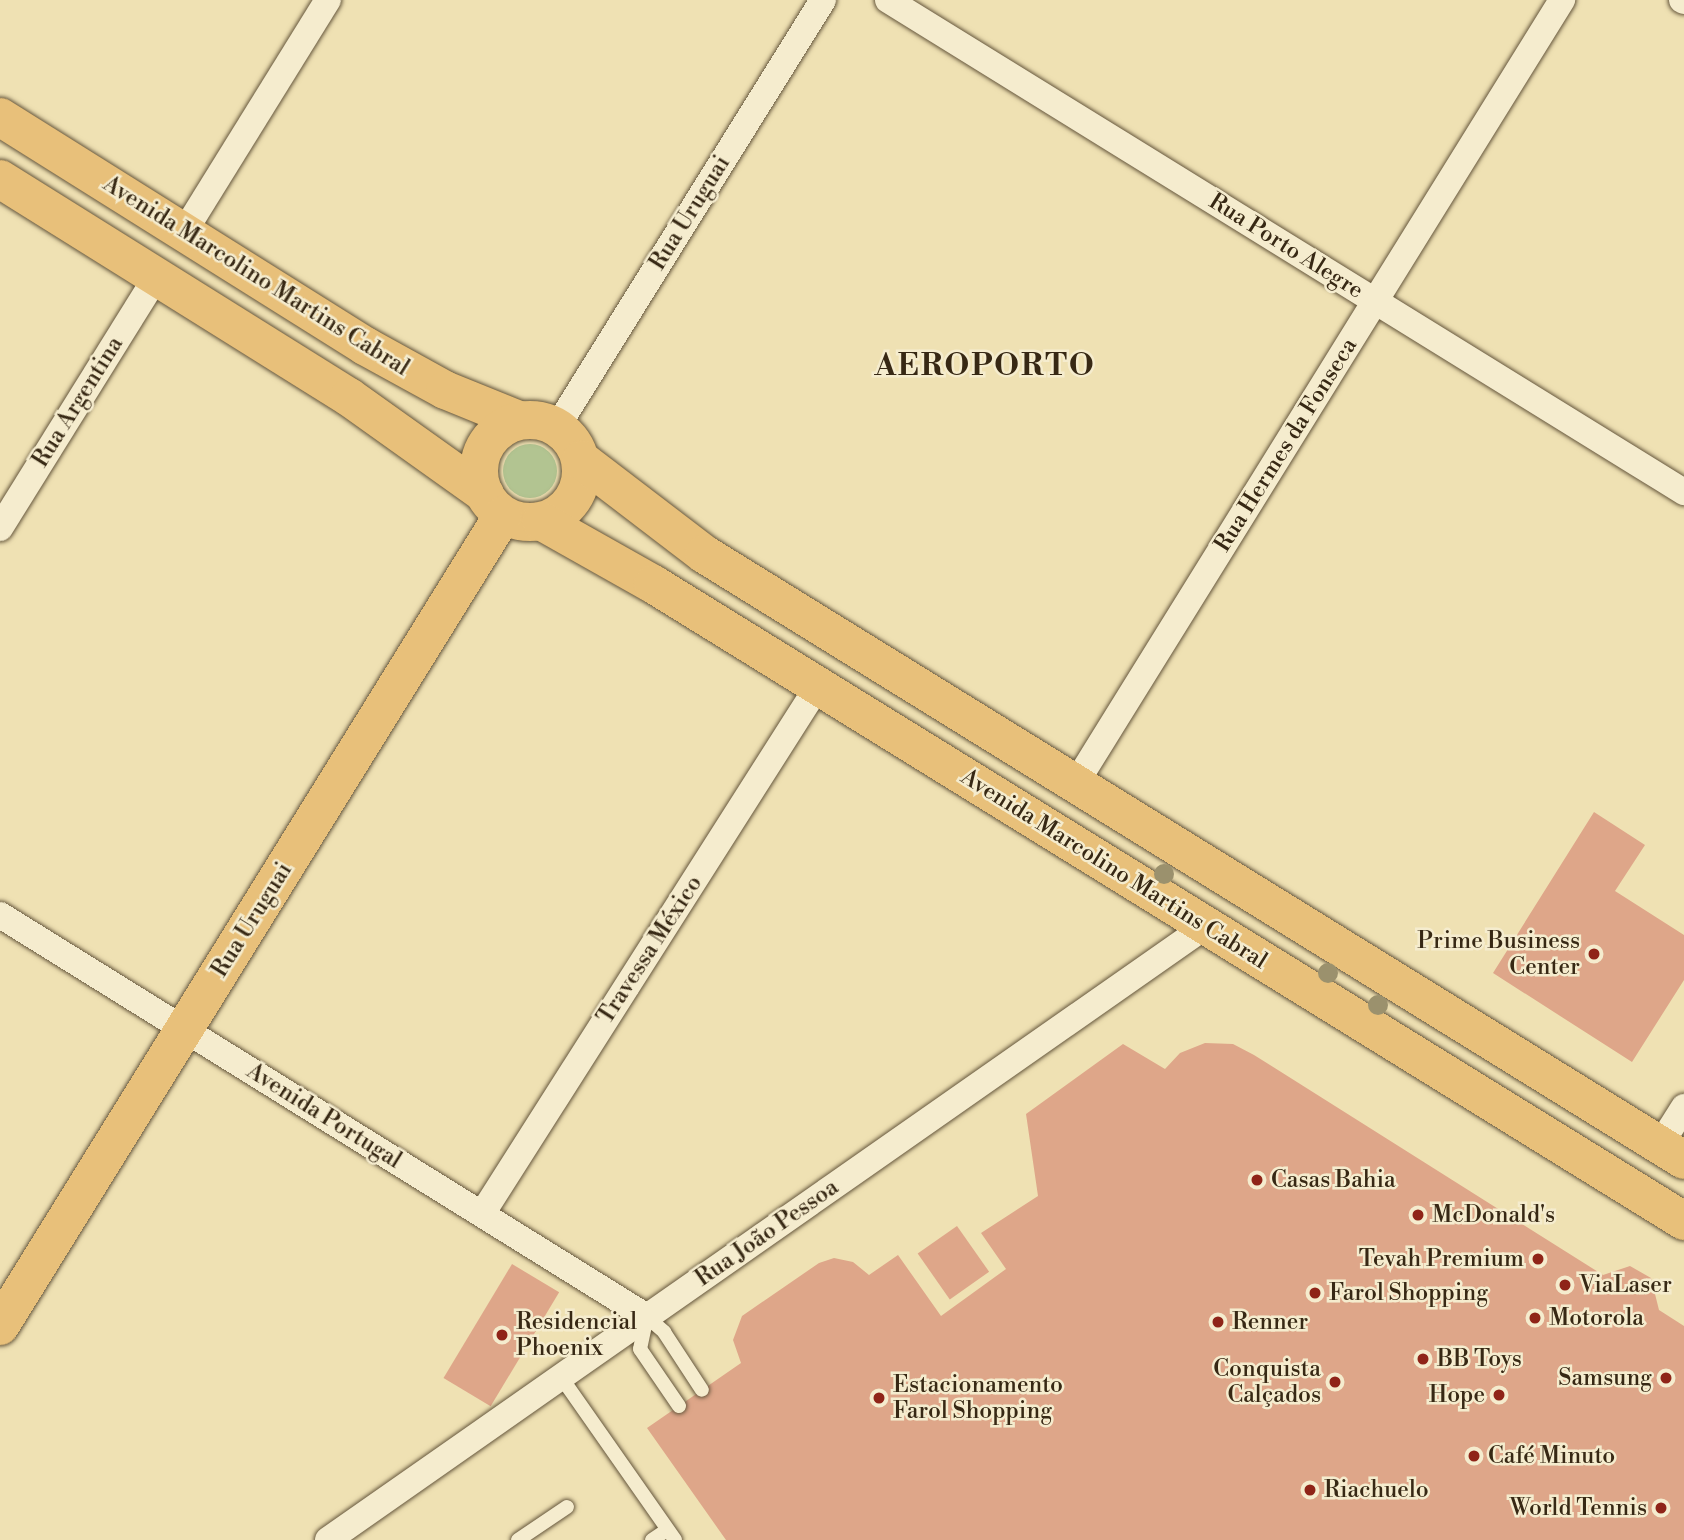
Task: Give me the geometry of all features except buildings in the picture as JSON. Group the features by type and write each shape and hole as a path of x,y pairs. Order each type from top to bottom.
{"main road":[{"name":"Avenida Marcolino Martins Cabral","path":"0,117 402,367 519,420"},
{"path":"0,180 368,409 494,504 541,521 569,505 577,492 581,460 576,447 558,427 533,419 519,420 493,435 484,448 479,463 494,504"},
{"path":"581,460 704,554 1672,1153"},
{"name":"Rua Uruguai","path":"0,1326 184,1030 494,504"},
{"name":"Avenida Marcolino Martins Cabral","path":"541,521 960,773 1684,1222"},
{"path":"960,773 989,768 1051,796 1076,783"}],"street":[{"path":"184,232 328,0"},
{"name":"Rua Uruguai","path":"558,427 823,0"},
{"name":"Rua Porto Alegre","path":"888,0 1684,492"},
{"name":"Rua Hermes da Fonseca","path":"1076,783 1562,0"},
{"name":"Rua Argentina","path":"0,528 156,277"},
{"name":"Travessa México","path":"482,1214 818,686"},
{"name":"Avenida Portugal","path":"0,915 648,1317"},
{"name":"Rua João Pessoa","path":"328,1540 1206,926"},
{"path":"1672,1153 1684,1107"}],"lane":[{"path":"679,1406 640,1349 648,1317 664,1332 702,1390"},
{"path":"561,1377 671,1535 652,1540"},
{"path":"518,1540 567,1507"}],"green space":[{"path":"535,444 545,448 553,456 557,471 553,486 545,494 525,498 515,494 507,486 503,466 507,456 515,448"}],"place":[{"name":"Prime Business Center","path":"1594,954"},
{"name":"Casas Bahia","path":"1257,1180"},
{"name":"McDonald's","path":"1418,1215"},
{"name":"Tevah Premium","path":"1538,1259"},
{"name":"ViaLaser","path":"1565,1285"},
{"name":"Farol Shopping","path":"1315,1293"},
{"name":"Motorola","path":"1535,1318"},
{"name":"Renner","path":"1218,1322"},
{"name":"Residencial Phoenix","path":"502,1335"},
{"name":"BB Toys","path":"1423,1359"},
{"name":"Samsung","path":"1666,1378"},
{"name":"Conquista Calçados","path":"1335,1382"},
{"name":"Hope","path":"1499,1395"},
{"name":"Estacionamento Farol Shopping","path":"879,1398"},
{"name":"Café Minuto","path":"1474,1456"},
{"name":"Riachuelo","path":"1310,1490"},
{"name":"World Tennis","path":"1661,1508"}],"district":[{"name":"AEROPORTO","path":"985,366"}]}
